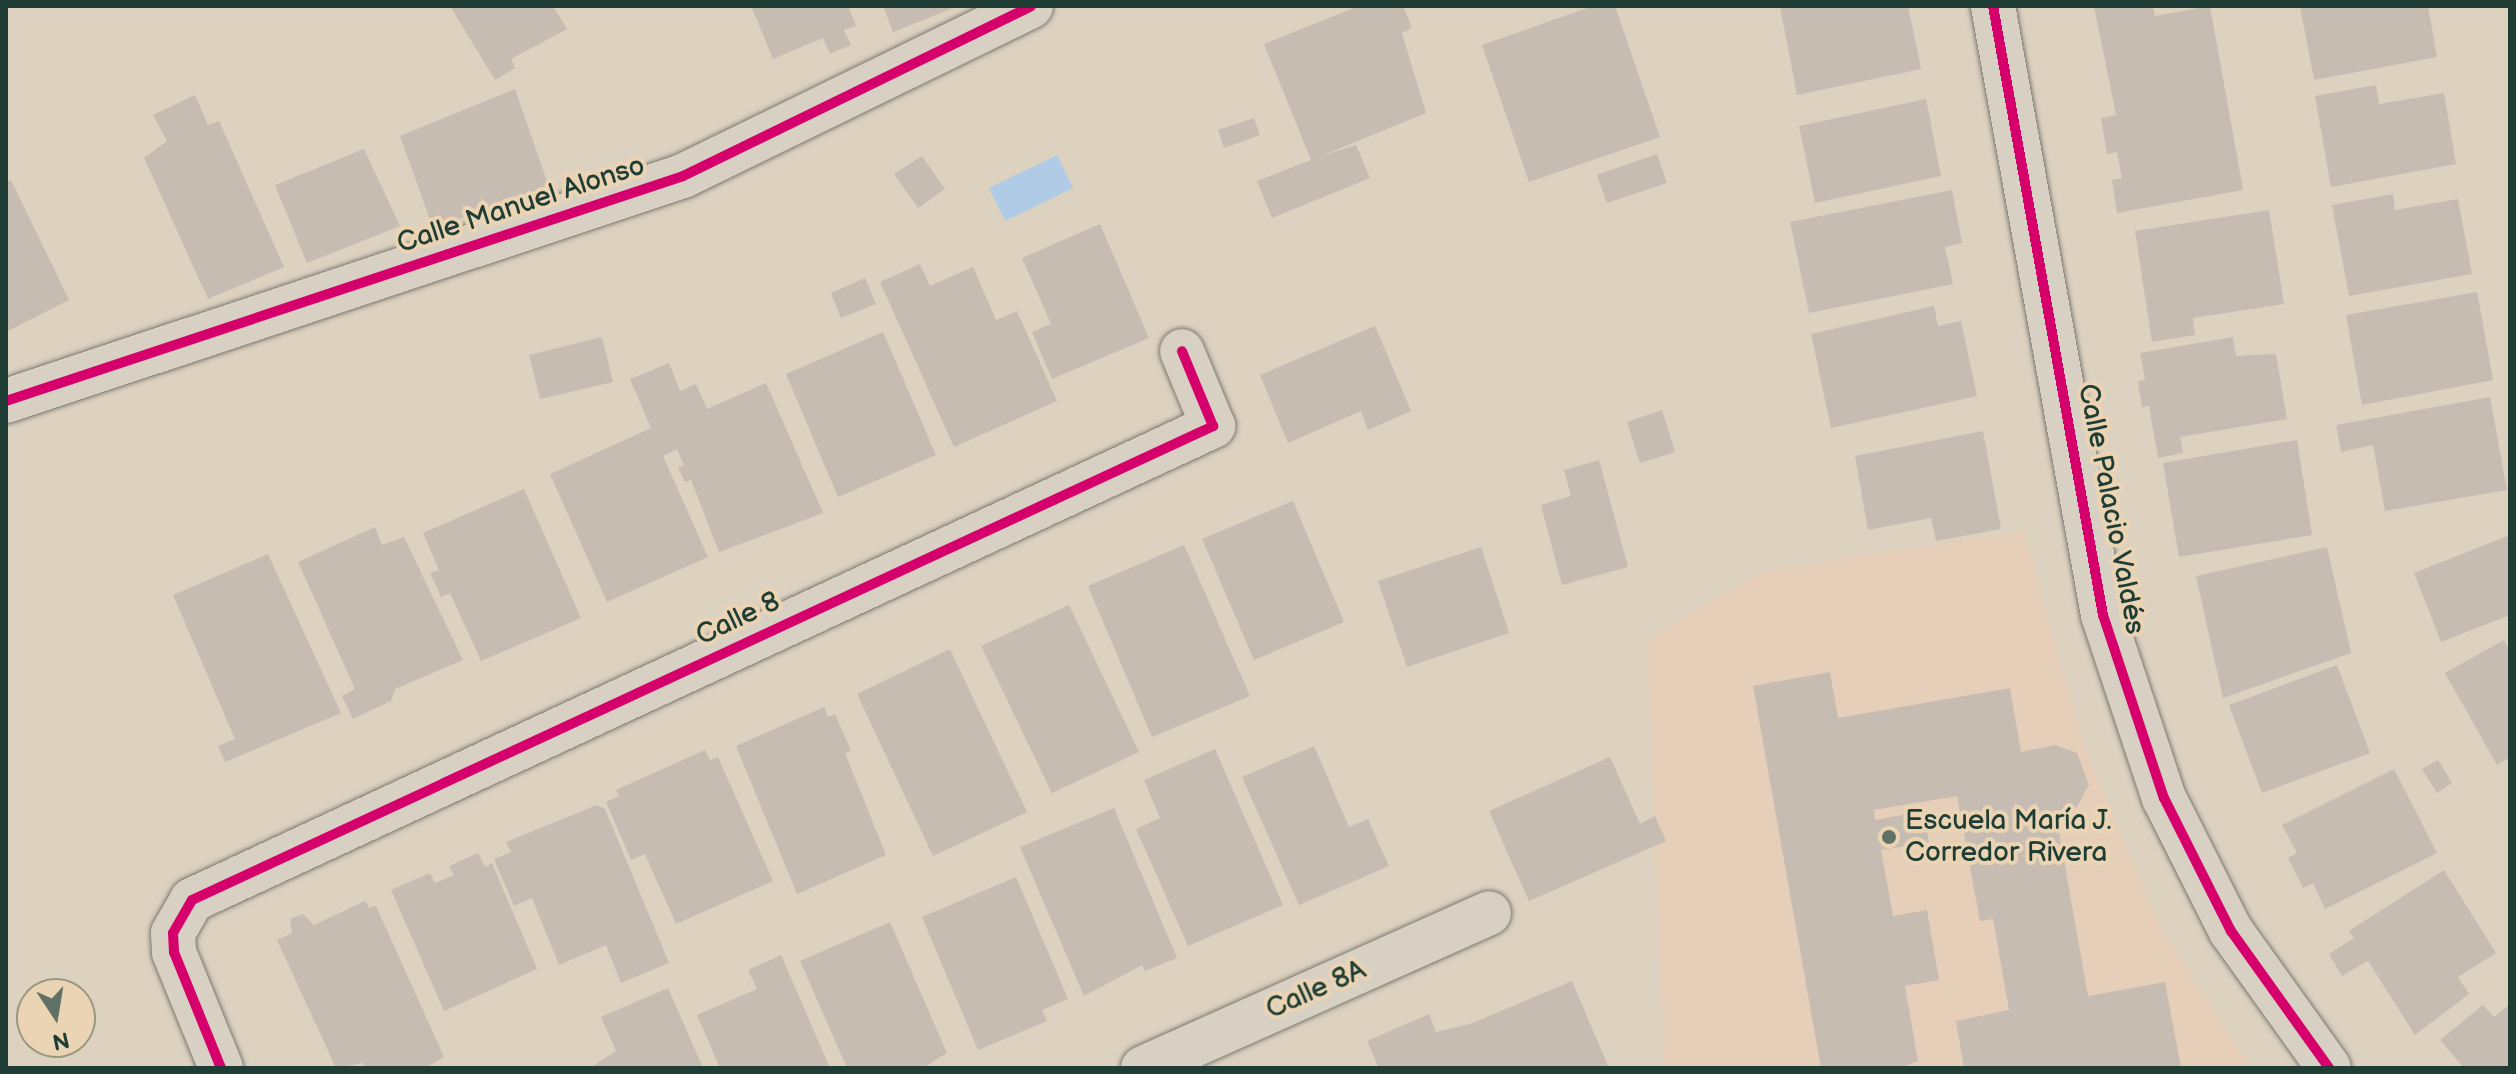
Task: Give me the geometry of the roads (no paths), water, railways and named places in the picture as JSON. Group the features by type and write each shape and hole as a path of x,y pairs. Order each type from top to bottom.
{"street":[{"name":"Calle Manuel Alonso","path":"6,401 683,176 1031,6"},
{"name":"Calle Palacio Valdés","path":"1993,6 2103,615 2171,811 2231,931 2329,1068"},
{"name":"Calle 8","path":"221,1068 174,952 181,915 208,890 1213,426 1182,351"},
{"name":"Calle 8A","path":"1143,1068 1489,913"}],"water":[{"path":"1057,155 1073,188 1005,221 989,188"}],"place":[{"name":"Escuela María J. Corredor Rivera","path":"1889,837"}]}
